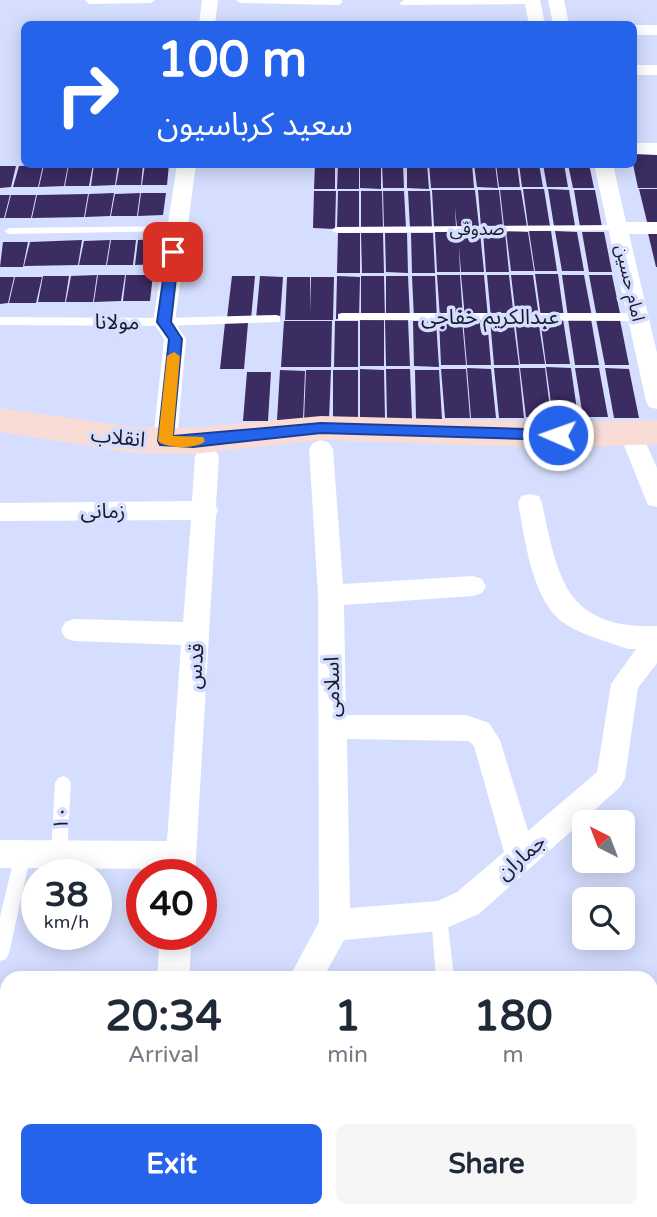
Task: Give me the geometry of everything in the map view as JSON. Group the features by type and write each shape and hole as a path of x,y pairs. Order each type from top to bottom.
{"street":[{"path":"207,21 210,0"},
{"path":"532,0 536,21"},
{"path":"556,0 560,21"},
{"path":"637,30 657,30"},
{"path":"637,70 657,70"},
{"path":"637,149 657,149"},
{"path":"165,441 175,339 164,322 186,168"},
{"name":"امام حسین","path":"604,168 618,228 647,317 657,401"},
{"path":"618,228 657,228"},
{"name":"انقلاب","path":"0,420 134,440 165,441 193,441 321,428 558,435 644,432"},
{"path":"644,432 657,498"},
{"name":"اسلامی","path":"321,449 331,595 335,925"},
{"name":"قدس","path":"181,859 206,510 207,456"},
{"path":"530,503 540,554 555,597 575,617 628,638 657,640"},
{"name":"زمانی","path":"0,512 206,510"},
{"path":"331,595 473,586"},
{"path":"74,631 197,634"},
{"name":"جماران","path":"335,925 439,916 468,903 521,857 610,778 625,684 657,640"},
{"path":"333,727 466,727 479,732 486,740 521,857"},
{"path":"12,854 59,854 126,860"},
{"path":"309,971 335,925"},
{"path":"173,971 175,950"}],"lane":[{"path":"89,1 150,0"},
{"path":"240,0 339,2"},
{"path":"404,3 532,0"},
{"name":"صدوقی","path":"336,230 618,228"},
{"path":"9,231 177,229"},
{"name":"عبدالکریم خفاجی","path":"342,317 647,317"},
{"name":"مولانا","path":"0,321 164,322 276,319"},
{"name":"۱۰","path":"59,854 64,782"},
{"path":"0,953 12,854"},
{"path":"439,916 444,971"}],"building":[{"path":"637,154 657,154 657,188 638,188 634,168 637,168"},
{"path":"0,166 16,166 11,187 0,188"},
{"path":"19,166 42,168 38,187 13,187"},
{"path":"43,168 67,168 64,186 39,187"},
{"path":"68,168 92,168 89,186 65,186"},
{"path":"93,168 117,168 115,185 91,186"},
{"path":"119,168 143,168 141,185 116,185"},
{"path":"144,168 169,168 167,185 142,185"},
{"path":"315,168 335,168 335,189 314,189"},
{"path":"338,168 359,168 359,189 337,189"},
{"path":"360,168 381,168 381,189 360,188"},
{"path":"382,168 403,168 404,188 383,188"},
{"path":"407,168 427,168 429,189 407,188"},
{"path":"429,168 472,168 474,188 431,188"},
{"path":"475,168 496,168 498,188 477,187"},
{"path":"497,168 518,168 520,187 499,187"},
{"path":"520,168 540,168 543,187 522,187"},
{"path":"544,168 565,168 568,187 547,187"},
{"path":"569,168 590,168 594,188 573,188"},
{"path":"523,189 544,189 550,226 528,226"},
{"path":"548,189 569,190 575,226 554,226"},
{"path":"639,189 657,189 657,226 648,226"},
{"path":"432,190 475,190 479,227 457,227 455,208 456,227 434,227"},
{"path":"478,190 499,190 503,227 481,227"},
{"path":"500,190 521,190 527,227 504,226"},
{"path":"574,190 595,190 602,227 580,227"},
{"path":"314,191 336,191 335,229 313,228"},
{"path":"338,191 359,191 359,228 337,228"},
{"path":"361,191 382,191 383,228 361,228"},
{"path":"383,191 404,191 406,228 384,228"},
{"path":"408,191 430,191 432,228 410,228"},
{"path":"114,193 110,216 85,217 89,194"},
{"path":"140,193 137,216 111,216 115,194"},
{"path":"141,193 166,193 163,215 138,216"},
{"path":"88,194 84,217 32,218 37,195"},
{"path":"0,195 10,195 4,218 0,218"},
{"path":"11,195 36,195 31,218 5,218"},
{"path":"647,229 657,229 657,267 656,267"},
{"path":"506,231 528,232 534,271 511,271"},
{"path":"529,231 551,231 557,271 535,271"},
{"path":"555,231 577,232 584,271 562,271"},
{"path":"435,232 480,232 484,272 461,272 459,246 460,272 437,272"},
{"path":"483,232 505,232 509,272 486,272"},
{"path":"582,232 604,232 612,272 589,272"},
{"path":"338,233 360,233 360,273 337,273"},
{"path":"361,233 383,233 384,273 362,273"},
{"path":"385,233 407,233 408,273 386,272"},
{"path":"411,233 433,233 435,273 412,273"},
{"path":"163,239 161,264 135,265 138,240"},
{"path":"82,240 78,265 24,266 30,242"},
{"path":"110,240 106,265 79,265 84,241"},
{"path":"111,240 136,240 133,265 107,265"},
{"path":"3,242 28,242 23,267 0,267"},
{"path":"535,274 558,274 564,317 541,317"},
{"path":"97,275 93,302 66,302 71,276"},
{"path":"98,275 125,275 121,301 94,302"},
{"path":"126,275 153,275 150,301 123,301"},
{"path":"437,275 460,275 463,318 440,318"},
{"path":"461,275 484,275 488,318 465,318"},
{"path":"487,275 509,275 514,318 491,318"},
{"path":"511,275 533,275 539,317 516,317"},
{"path":"562,275 584,275 592,317 568,317"},
{"path":"589,275 612,275 621,318 597,318"},
{"path":"43,276 69,276 65,302 38,302"},
{"path":"232,276 255,276 251,319 227,318"},
{"path":"260,276 283,277 280,319 256,319"},
{"path":"337,276 360,277 359,319 336,319"},
{"path":"361,276 384,276 385,319 361,319"},
{"path":"386,276 408,276 410,319 386,319"},
{"path":"412,276 435,276 437,319 414,319"},
{"path":"0,277 14,277 8,303 0,304"},
{"path":"15,277 42,277 36,303 9,303"},
{"path":"287,277 310,277 310,312 311,277 334,277 333,320 285,320"},
{"path":"540,318 563,319 570,364 546,364"},
{"path":"463,319 487,319 491,365 467,365"},
{"path":"490,319 513,319 519,365 494,365"},
{"path":"515,319 538,319 545,364 520,364"},
{"path":"568,319 591,319 599,365 575,365"},
{"path":"596,319 620,320 629,365 605,365"},
{"path":"360,320 384,320 384,366 360,366"},
{"path":"385,320 408,320 410,366 386,366"},
{"path":"439,320 462,320 466,365 441,365"},
{"path":"284,321 332,321 331,367 281,367"},
{"path":"335,321 358,321 358,367 334,367"},
{"path":"413,321 436,321 439,367 414,366"},
{"path":"225,323 248,323 244,369 220,369"},
{"path":"546,367 571,368 578,417 553,417"},
{"path":"467,368 491,369 496,418 471,418"},
{"path":"494,368 519,368 524,418 499,418"},
{"path":"520,368 545,368 551,417 526,417"},
{"path":"575,368 599,368 608,417 583,417"},
{"path":"605,368 629,369 639,418 614,418"},
{"path":"360,369 384,370 385,419 360,419"},
{"path":"386,369 410,369 412,419 387,419"},
{"path":"441,369 466,369 470,418 445,418"},
{"path":"280,370 305,371 303,420 277,420"},
{"path":"306,370 331,370 329,420 304,420"},
{"path":"333,370 358,370 358,420 333,419"},
{"path":"415,370 439,370 442,419 416,419"},
{"path":"247,372 271,372 268,421 243,421"}],"slow traffic":[{"path":"174,356 165,441 198,441"}],"route":[{"path":"173,252 164,322 175,339 165,441 193,441 321,428 558,435"}]}
